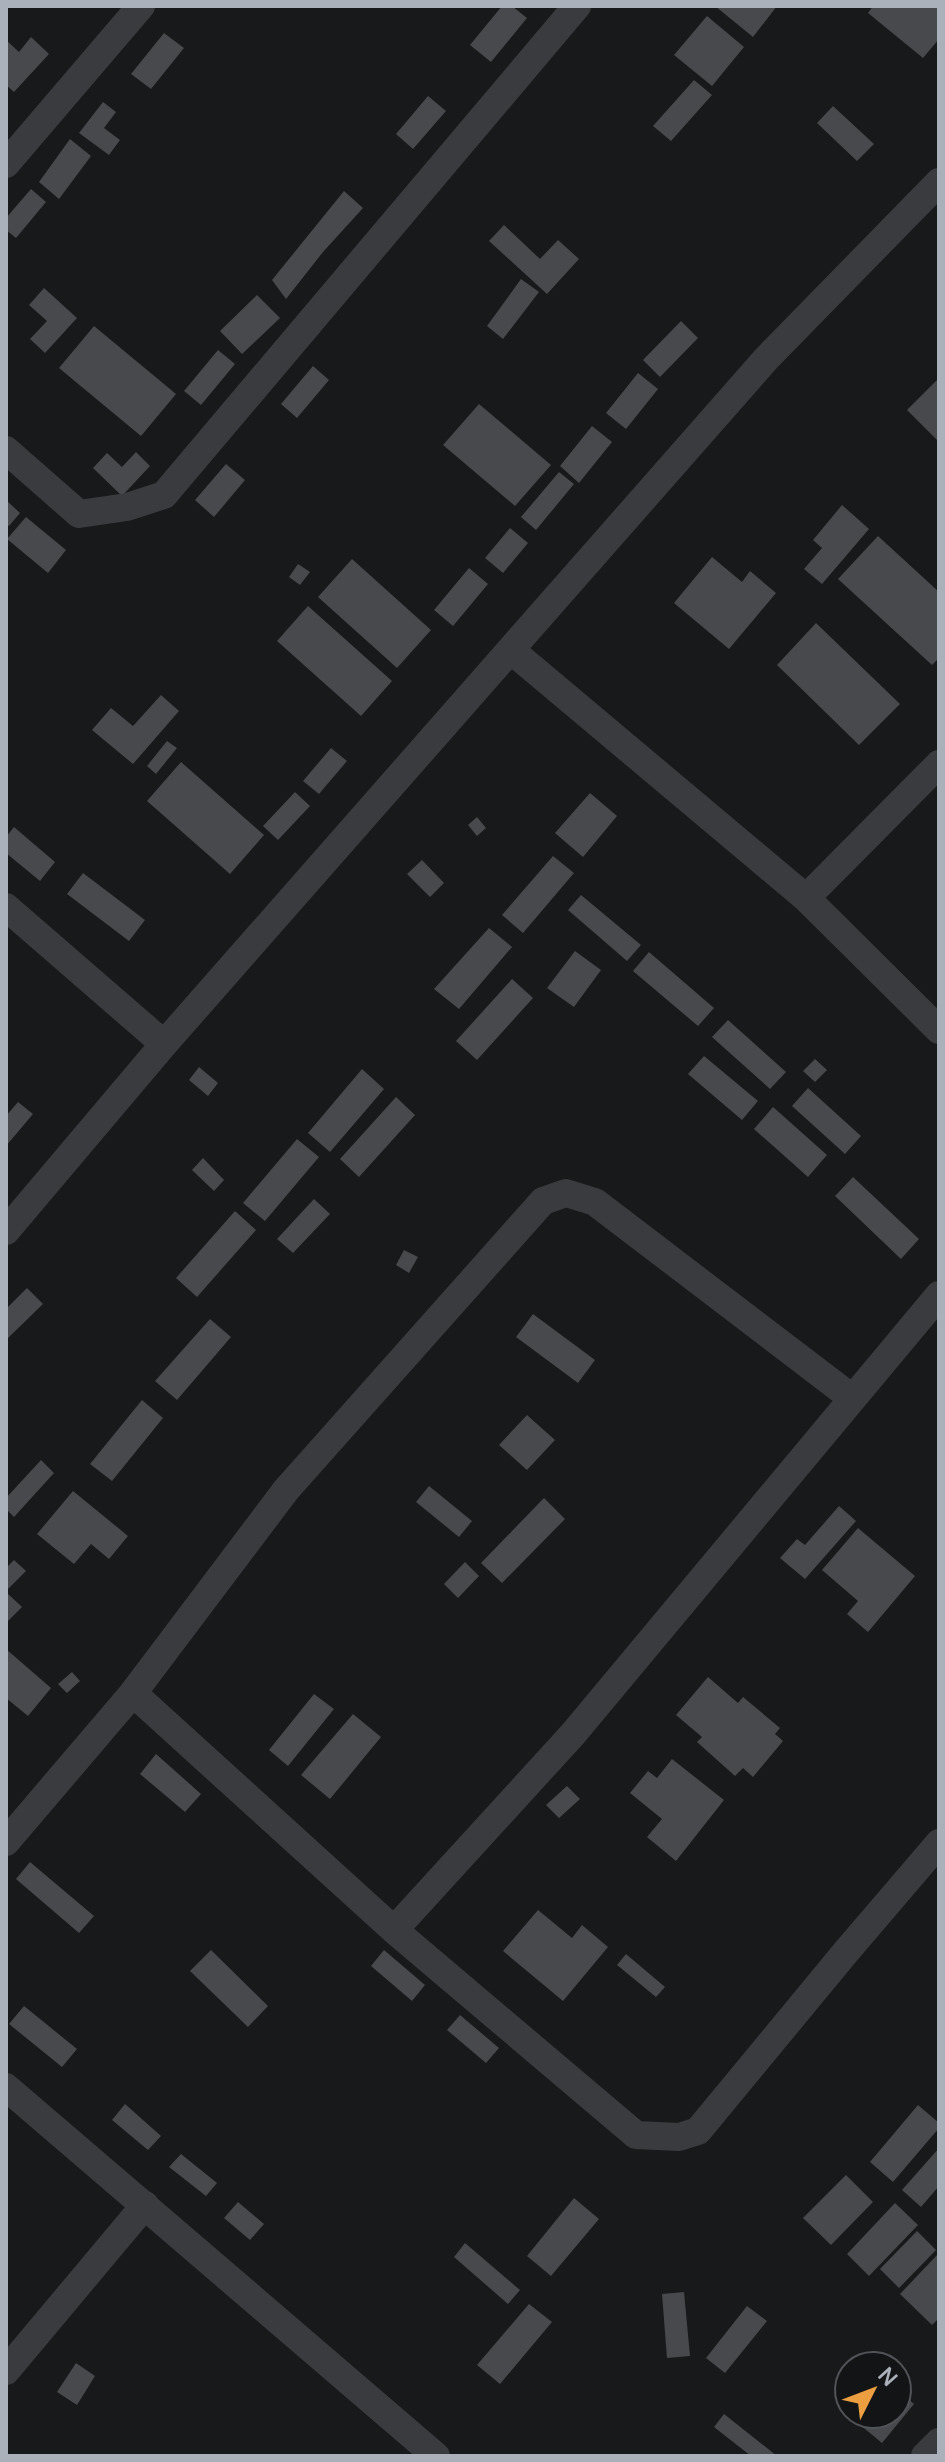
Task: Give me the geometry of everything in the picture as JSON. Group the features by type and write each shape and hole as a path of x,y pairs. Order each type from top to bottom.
{"street":[{"path":"6,164 141,6"},
{"path":"6,450 79,514 127,507 164,495 577,6"},
{"path":"6,1231 164,1044 766,359 939,182"},
{"path":"512,651 806,898 939,1030"},
{"path":"806,898 939,764"},
{"path":"6,907 164,1044"},
{"path":"6,1842 133,1693 286,1490 543,1201 566,1193 595,1202 852,1398"},
{"path":"394,1930 573,1734 939,1295"},
{"path":"133,1693 394,1930 636,2135 679,2137 698,2131 939,1843"},
{"path":"6,2087 429,2454"},
{"path":"6,2371 145,2205"},
{"path":"925,2456 939,2442"}],"building":[{"path":"502,6 512,6 527,18 491,62 470,45"},
{"path":"715,6 777,6 753,37"},
{"path":"873,6 939,6 939,39 923,58 868,13"},
{"path":"707,16 744,47 712,86 674,55"},
{"path":"164,33 184,48 151,89 131,74"},
{"path":"31,37 49,54 14,92 6,85 6,40 19,52"},
{"path":"694,80 712,95 671,141 653,126"},
{"path":"428,96 446,111 413,149 396,134"},
{"path":"103,102 116,112 104,128 120,140 109,155 79,133"},
{"path":"833,106 874,144 857,161 817,123"},
{"path":"70,139 91,156 59,199 39,182"},
{"path":"31,189 46,202 16,238 6,230 6,218"},
{"path":"344,191 363,208 286,299 272,280"},
{"path":"504,225 540,259 558,240 579,259 547,294 489,241"},
{"path":"521,279 539,292 503,339 487,326"},
{"path":"44,288 77,318 45,353 30,339 47,321 29,305"},
{"path":"257,295 280,318 242,354 220,331"},
{"path":"681,321 698,338 660,377 643,360"},
{"path":"94,326 176,394 141,436 59,368"},
{"path":"218,350 235,364 201,405 184,391"},
{"path":"313,366 329,380 297,418 281,404"},
{"path":"638,373 658,389 626,429 606,413"},
{"path":"939,378 939,442 907,410"},
{"path":"479,404 551,465 515,506 443,445"},
{"path":"592,426 612,442 579,483 560,466"},
{"path":"136,452 150,466 122,496 93,468 107,453 122,467"},
{"path":"226,464 245,480 214,517 195,500"},
{"path":"559,472 574,484 536,530 521,517"},
{"path":"6,500 20,513 9,526 6,524"},
{"path":"842,505 869,529 822,584 804,569 822,548 813,540"},
{"path":"26,517 66,550 48,573 7,539"},
{"path":"510,528 528,543 503,573 485,558"},
{"path":"878,536 939,592 939,658 932,665 838,579"},
{"path":"712,557 742,582 750,571 776,593 729,649 674,603"},
{"path":"352,559 431,630 397,668 318,597"},
{"path":"298,564 310,572 300,585 289,577"},
{"path":"469,568 488,584 453,626 434,610"},
{"path":"308,606 392,681 361,716 277,641"},
{"path":"816,623 900,704 859,745 777,665"},
{"path":"161,695 179,711 133,764 92,730 111,708 133,726"},
{"path":"167,741 177,748 156,774 147,766"},
{"path":"331,748 347,761 319,794 303,781"},
{"path":"181,762 264,835 230,874 147,801"},
{"path":"295,792 310,806 278,840 263,826"},
{"path":"590,793 617,816 583,857 555,833"},
{"path":"477,817 486,828 477,836 468,825"},
{"path":"14,827 55,862 40,881 6,853 6,837"},
{"path":"553,856 574,873 523,933 502,915"},
{"path":"422,860 444,883 430,897 407,874"},
{"path":"83,873 145,920 129,941 67,894"},
{"path":"581,895 641,945 627,961 568,910"},
{"path":"489,928 512,947 459,1009 434,989"},
{"path":"575,951 601,970 574,1007 547,988"},
{"path":"649,952 714,1008 698,1026 633,971"},
{"path":"512,979 533,998 477,1060 456,1041"},
{"path":"728,1020 786,1072 770,1089 712,1037"},
{"path":"704,1056 758,1101 742,1120 688,1074"},
{"path":"815,1059 827,1070 815,1082 803,1071"},
{"path":"199,1067 218,1083 208,1096 189,1080"},
{"path":"362,1069 384,1089 330,1152 308,1133"},
{"path":"808,1088 861,1136 845,1154 792,1106"},
{"path":"396,1097 415,1115 359,1177 340,1159"},
{"path":"18,1102 33,1114 6,1146 6,1116"},
{"path":"773,1107 827,1155 808,1177 754,1129"},
{"path":"297,1139 319,1157 265,1221 243,1203"},
{"path":"203,1158 224,1180 214,1191 192,1170"},
{"path":"853,1177 919,1239 901,1259 835,1196"},
{"path":"314,1199 330,1214 293,1253 277,1239"},
{"path":"235,1211 256,1230 197,1297 176,1278"},
{"path":"404,1250 418,1257 409,1273 396,1265"},
{"path":"27,1288 43,1304 6,1340 6,1309"},
{"path":"533,1314 595,1360 578,1383 516,1337"},
{"path":"210,1319 231,1337 177,1400 155,1381"},
{"path":"142,1400 163,1418 112,1481 90,1464"},
{"path":"527,1415 555,1440 527,1470 499,1445"},
{"path":"41,1460 54,1473 14,1517 6,1509 6,1498"},
{"path":"429,1486 472,1521 459,1537 416,1502"},
{"path":"73,1491 128,1536 109,1559 91,1544 74,1564 37,1534"},
{"path":"544,1498 565,1519 502,1583 481,1563"},
{"path":"839,1506 856,1521 805,1579 780,1558 797,1539 805,1545"},
{"path":"858,1528 915,1576 868,1632 847,1614 858,1601 822,1570"},
{"path":"14,1560 26,1571 6,1591 6,1568"},
{"path":"465,1562 479,1576 458,1598 444,1584"},
{"path":"6,1592 22,1607 6,1623"},
{"path":"6,1649 51,1688 28,1716 6,1698"},
{"path":"72,1672 80,1681 67,1693 58,1684"},
{"path":"708,1677 738,1703 743,1697 780,1728 775,1734 783,1741 753,1777 743,1768 735,1776 697,1742 702,1737 676,1715"},
{"path":"314,1694 334,1709 288,1766 269,1750"},
{"path":"353,1714 381,1737 330,1799 301,1775"},
{"path":"156,1754 201,1794 185,1812 140,1774"},
{"path":"672,1759 724,1800 676,1861 647,1837 662,1819 630,1793 648,1771 657,1778"},
{"path":"567,1786 580,1799 559,1818 546,1805"},
{"path":"30,1862 94,1916 79,1933 16,1879"},
{"path":"538,1910 572,1938 582,1925 608,1947 563,2001 503,1951"},
{"path":"211,1950 268,2006 248,2027 190,1971"},
{"path":"384,1950 425,1985 412,2001 371,1966"},
{"path":"626,1954 665,1987 656,1997 617,1965"},
{"path":"24,2006 77,2049 62,2067 9,2024"},
{"path":"460,2015 499,2048 486,2063 447,2030"},
{"path":"125,2104 161,2136 148,2150 112,2120"},
{"path":"918,2105 939,2123 939,2128 893,2182 870,2162"},
{"path":"939,2148 939,2186 921,2207 902,2190"},
{"path":"181,2154 217,2183 206,2196 169,2167"},
{"path":"846,2175 873,2202 831,2245 803,2218"},
{"path":"574,2198 599,2219 551,2276 527,2256"},
{"path":"238,2202 264,2224 250,2240 224,2218"},
{"path":"895,2203 918,2225 869,2276 847,2254"},
{"path":"917,2231 936,2250 899,2288 880,2269"},
{"path":"465,2243 520,2290 508,2304 454,2257"},
{"path":"939,2253 939,2318 932,2325 900,2294"},
{"path":"684,2292 690,2356 667,2358 662,2294"},
{"path":"529,2304 552,2322 500,2384 477,2365"},
{"path":"747,2306 767,2321 725,2373 706,2358"},
{"path":"76,2363 95,2376 77,2405 57,2392"},
{"path":"724,2414 777,2456 751,2456 714,2427"},
{"path":"866,2430 893,2430 882,2443"}]}
